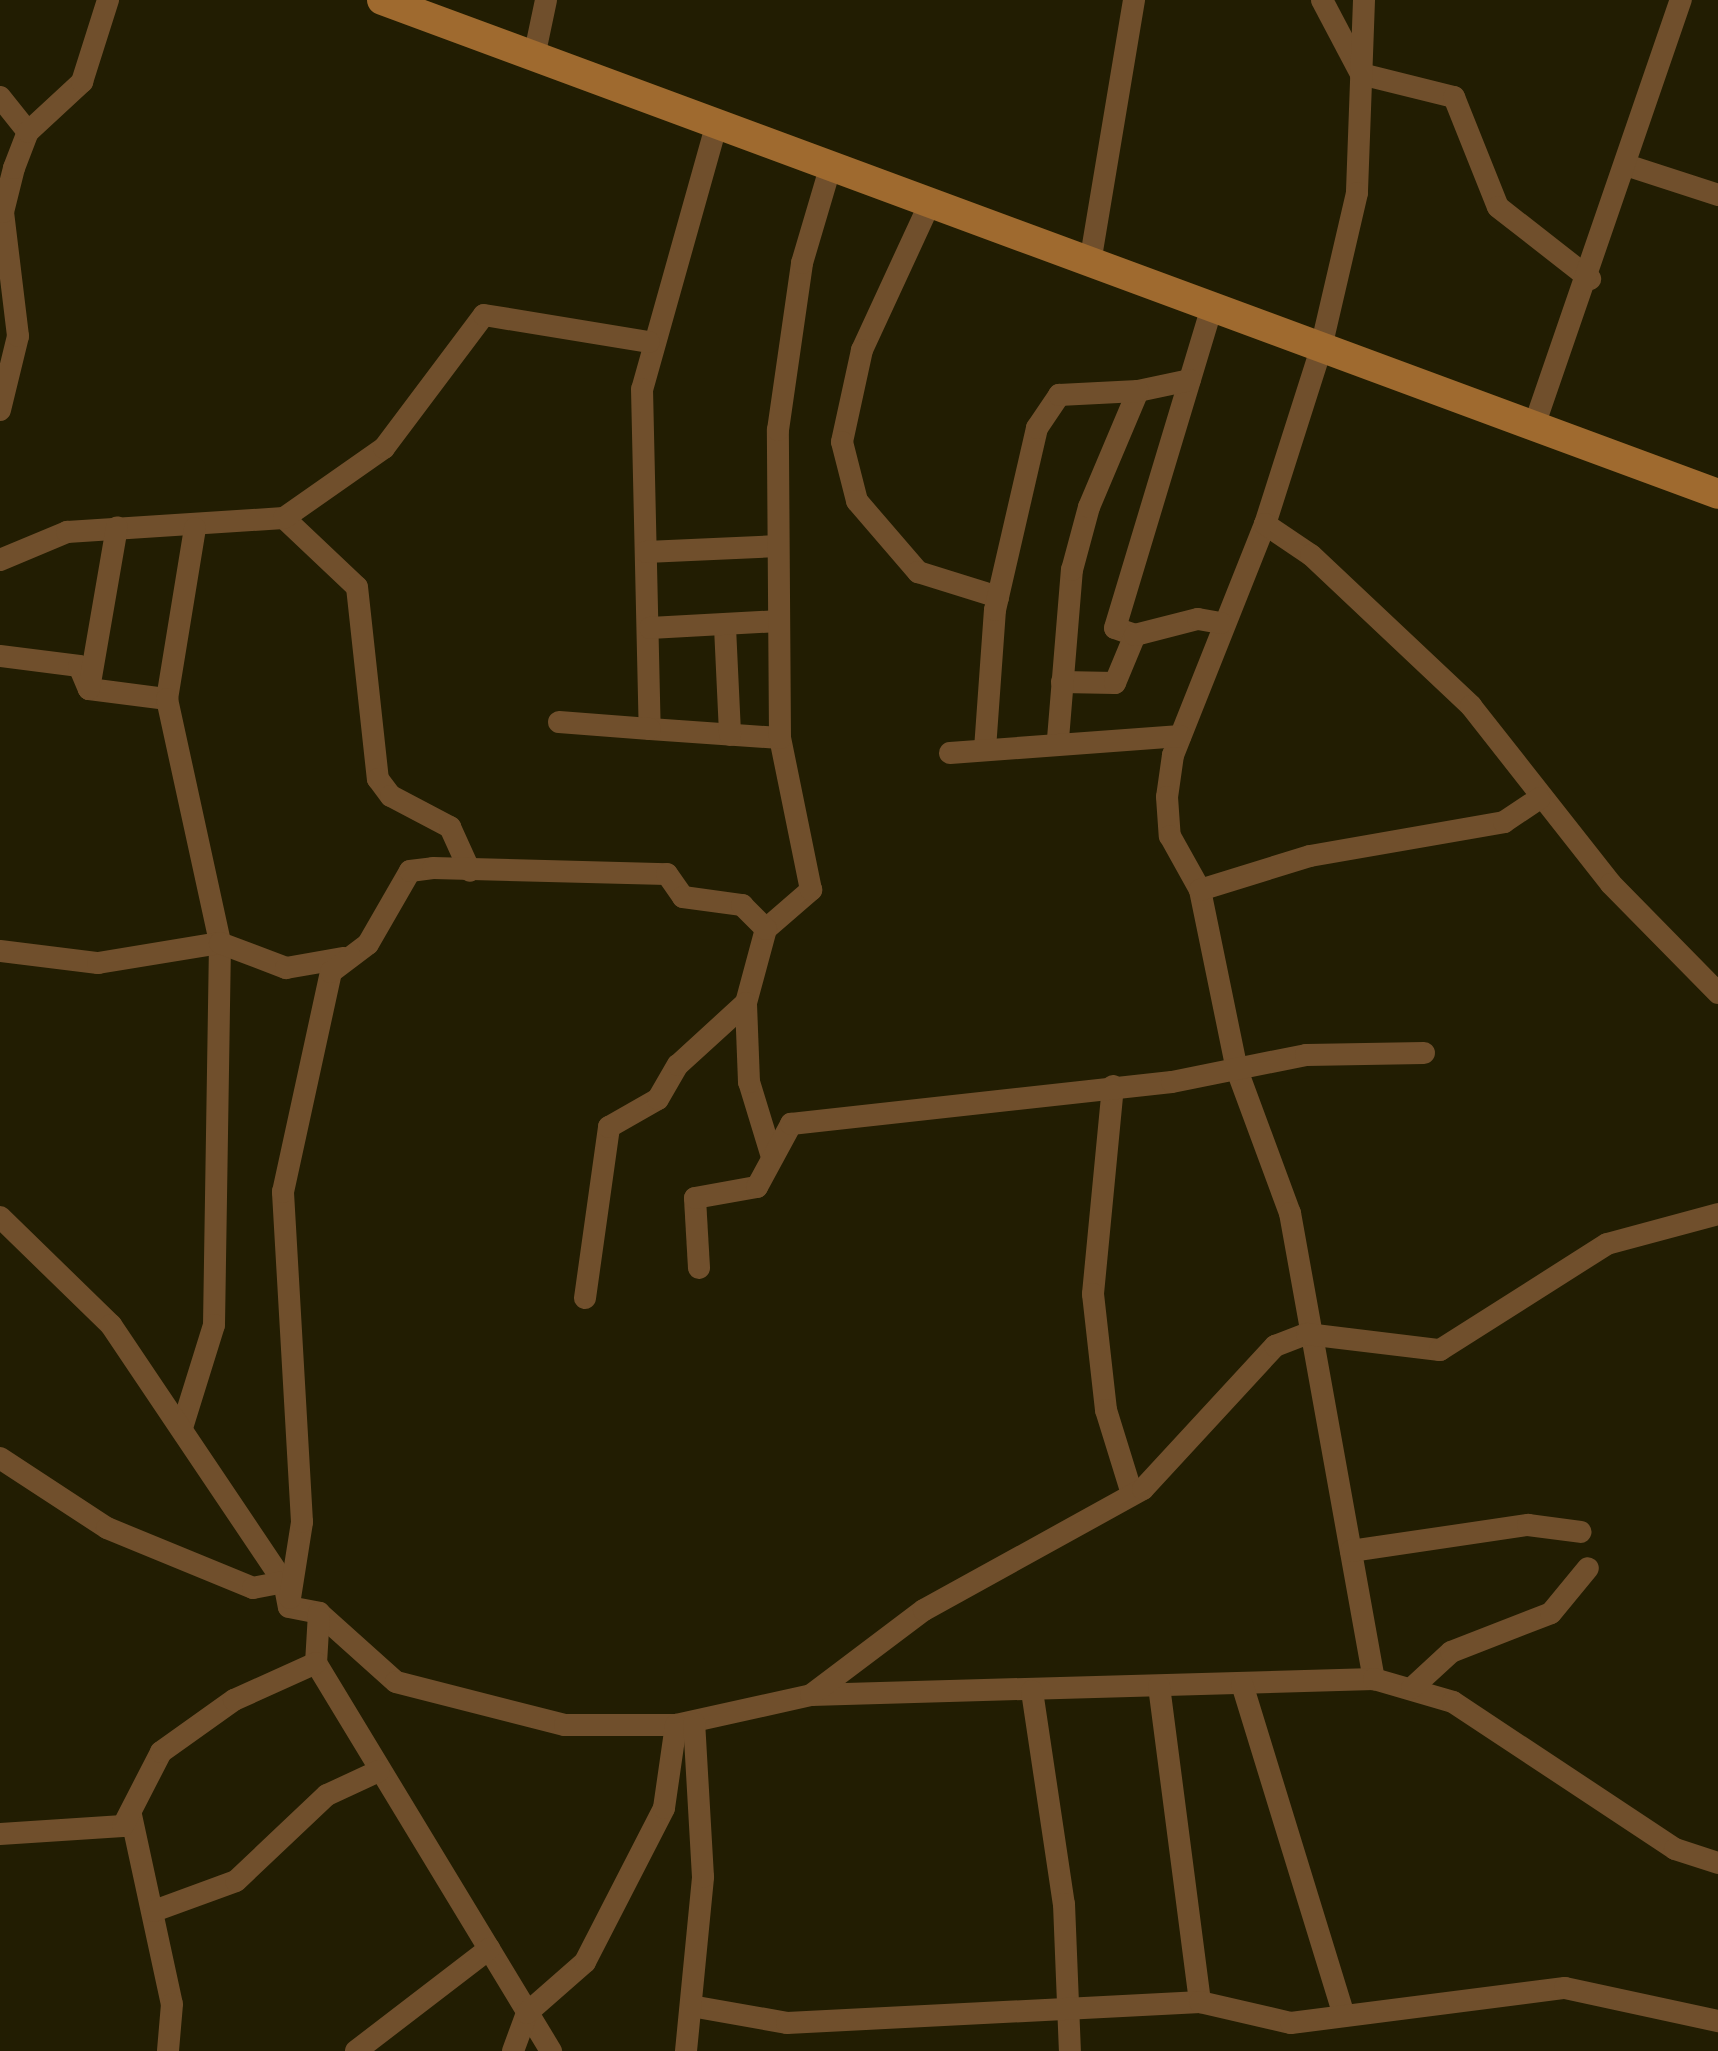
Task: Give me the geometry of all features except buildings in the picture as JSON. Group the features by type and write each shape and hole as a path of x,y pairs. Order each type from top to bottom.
{"street":[{"path":"0,410 18,336 3,212 28,132 82,82 108,0"},
{"path":"382,0 832,165 1320,352 1718,494"},
{"path":"534,57 546,0"},
{"path":"1090,263 1134,0"},
{"path":"1322,0 1361,74 1454,98 1498,208 1590,279"},
{"path":"1364,0 1357,193 1320,352 1265,524 1220,623 1180,736 1170,836 1200,890 1236,1070 1290,1213 1308,1334 1374,1678"},
{"path":"1534,426 1629,166 1681,0"},
{"path":"0,97 28,132"},
{"path":"650,728 650,628 638,439 649,342 717,123"},
{"path":"772,1158 750,1082 746,1003 766,928 810,890 780,738 778,546 787,350 832,165"},
{"path":"1629,166 1718,195"},
{"path":"929,204 862,350 842,442 858,501 918,572 964,594 998,597"},
{"path":"1212,311 1115,628 1136,635 1198,619 1220,623"},
{"path":"0,560 68,532 195,528 284,518 384,448 484,316 649,342"},
{"path":"985,749 998,597 1020,474 1047,406 1078,392 1138,391 1190,380"},
{"path":"1058,739 1072,570 1138,391"},
{"path":"284,518 357,587 378,779 391,796 450,827 470,870"},
{"path":"1265,524 1311,554 1471,706 1540,798 1718,992"},
{"path":"90,689 117,528"},
{"path":"182,1428 214,1326 220,943 168,698 195,528"},
{"path":"646,552 778,546"},
{"path":"650,628 725,627 779,621"},
{"path":"725,627 730,735"},
{"path":"1062,682 1115,683 1136,635"},
{"path":"0,656 78,666 90,689"},
{"path":"90,689 168,698"},
{"path":"559,722 780,738"},
{"path":"950,754 1058,739 1180,736"},
{"path":"1200,890 1310,856 1504,822 1540,798"},
{"path":"289,1607 302,1522 283,1192 331,972 368,944 410,871 667,874 683,898 742,905 766,928"},
{"path":"0,951 98,963 220,943 286,968 336,962 368,944"},
{"path":"586,1298 609,1126 658,1098 678,1066 746,1003"},
{"path":"699,1268 695,1198 748,1192 791,1124 1236,1070 1383,1047 1424,1053"},
{"path":"1112,1086 1093,1294 1106,1410 1132,1494"},
{"path":"811,1695 924,1610 1132,1494 1275,1346 1308,1334 1440,1350 1607,1244 1718,1214"},
{"path":"0,1216 111,1326 284,1582 289,1607"},
{"path":"0,1458 108,1528 253,1588 284,1582"},
{"path":"1351,1551 1528,1525 1581,1532"},
{"path":"1412,1688 1451,1652 1551,1613 1588,1568"},
{"path":"289,1607 319,1613 396,1682 447,1702 565,1725 685,1724 811,1695 1374,1678 1452,1702 1675,1849 1718,1863"},
{"path":"319,1613 316,1663 551,2051"},
{"path":"0,1834 111,1830 132,1815 161,1752 234,1700 316,1663"},
{"path":"1242,1684 1343,2013"},
{"path":"1160,1686 1200,2002"},
{"path":"1032,1691 1072,2002 1070,2051"},
{"path":"685,1724 703,1877 686,2051"},
{"path":"513,2051 526,2013 585,1962 664,1808 685,1724"},
{"path":"154,1911 236,1882 327,1794 379,1771"},
{"path":"132,1815 172,2004 168,2051"},
{"path":"356,2051 489,1948"},
{"path":"690,2006 787,2023 1072,2002 1200,2002 1291,2023 1343,2013 1564,1988 1718,2021"}]}
